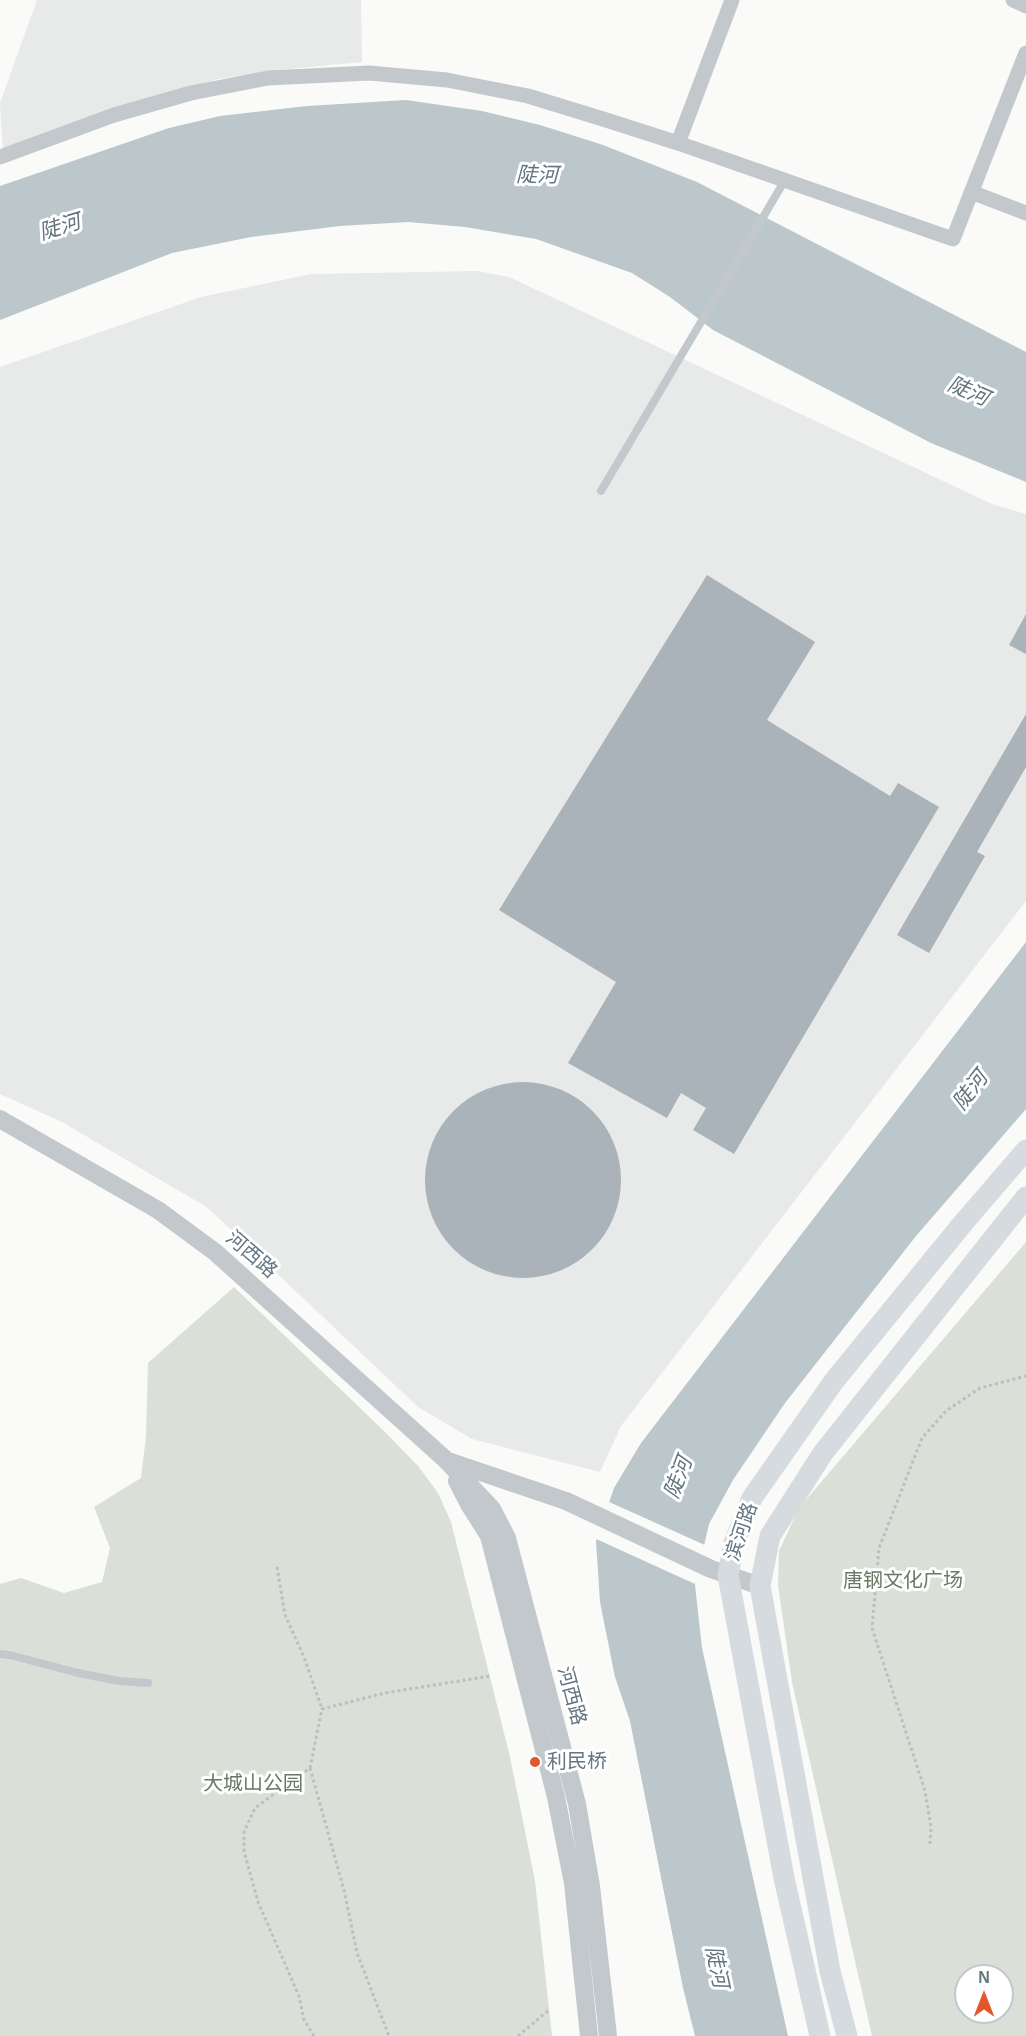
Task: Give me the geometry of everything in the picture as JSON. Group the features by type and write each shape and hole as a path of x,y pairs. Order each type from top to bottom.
{"main road":[{"name":"滨河路","path":"820,2036 719,1572 734,1543 752,1498 834,1381 1026,1150"},
{"name":"滨河路","path":"846,2036 830,1971 760,1586 770,1536 823,1453 1026,1197"}],"street":[{"path":"678,143 732,0"},
{"path":"1013,0 1026,6"},
{"path":"0,157 114,115 190,93 268,78 369,73 447,80 528,96 678,143 953,239 1026,53"},
{"path":"971,192 1026,213"},
{"name":"河西路","path":"0,1119 158,1210 215,1252 446,1460 492,1509 507,1538 577,1804 591,1886 608,2036"},
{"path":"446,1460 566,1502 719,1572 760,1586"},
{"name":"河西路","path":"446,1460 489,1536 556,1797 573,1883 589,2036"}],"lane":[{"path":"601,491 785,180"},
{"path":"0,1654 99,1677 148,1683"}],"path":[{"path":"930,1844 931,1827 925,1791 872,1628 879,1548 922,1438 946,1411 980,1388 1026,1376"},
{"path":"277,1567 285,1615 304,1658 322,1709 310,1768 344,1890 357,1953 389,2036"},
{"path":"322,1709 385,1693 490,1676"},
{"path":"310,1768 255,1808 244,1832 244,1851 258,1902 299,1996 304,2020 314,2036"},
{"path":"518,2036 549,2010"}],"shaded area":[{"path":"37,0 361,0 362,62 278,70 218,79 122,107 3,151 0,103"},
{"path":"478,271 509,277 992,504 1026,514 1026,901 621,1426 600,1472 472,1439 418,1407 208,1208 62,1122 0,1094 0,367 201,297 311,274"}],"green space":[{"name":"唐钢文化广场","path":"1026,1242 1026,2036 872,2036 792,1682 778,1585 779,1551 799,1508"},
{"name":"大城山公园","path":"234,1287 418,1466 438,1493 451,1522 510,1757 535,1881 552,2036 0,2036 0,1584 21,1578 64,1593 102,1582 110,1548 94,1507 141,1478 146,1436 148,1363"}],"water":[{"name":"陡河","path":"406,100 482,111 540,125 603,145 697,182 1026,352 1026,482 931,443 713,330 670,297 632,273 536,239 465,227 408,222 340,226 251,237 172,253 0,320 0,186 169,128 220,116 307,106"},
{"name":"陡河","path":"1026,942 1026,1109 916,1236 785,1403 733,1480 709,1524 695,1585 702,1648 788,2036 695,2036 683,1988 630,1721 615,1677 600,1602 596,1541 614,1488 641,1443"}],"pier":[{"path":"607,1501 707,1546 702,1569 695,1584 594,1538"}],"building":[{"path":"707,575 815,642 767,720 890,796 898,783 939,807 734,1154 693,1130 706,1108 681,1093 667,1118 568,1063 616,982 499,910"},
{"path":"1026,614 1026,654 1009,645"},
{"path":"1026,714 1026,767 977,852 985,856 929,953 897,935"},
{"path":"523,1082 551,1086 569,1094 585,1104 599,1118 617,1152 621,1180 617,1208 609,1226 599,1242 585,1256 551,1274 523,1278 495,1274 477,1266 461,1256 447,1242 429,1208 425,1180 429,1152 437,1134 447,1118 461,1104 495,1086"}],"place":[{"name":"利民桥","path":"535,1762"}]}
